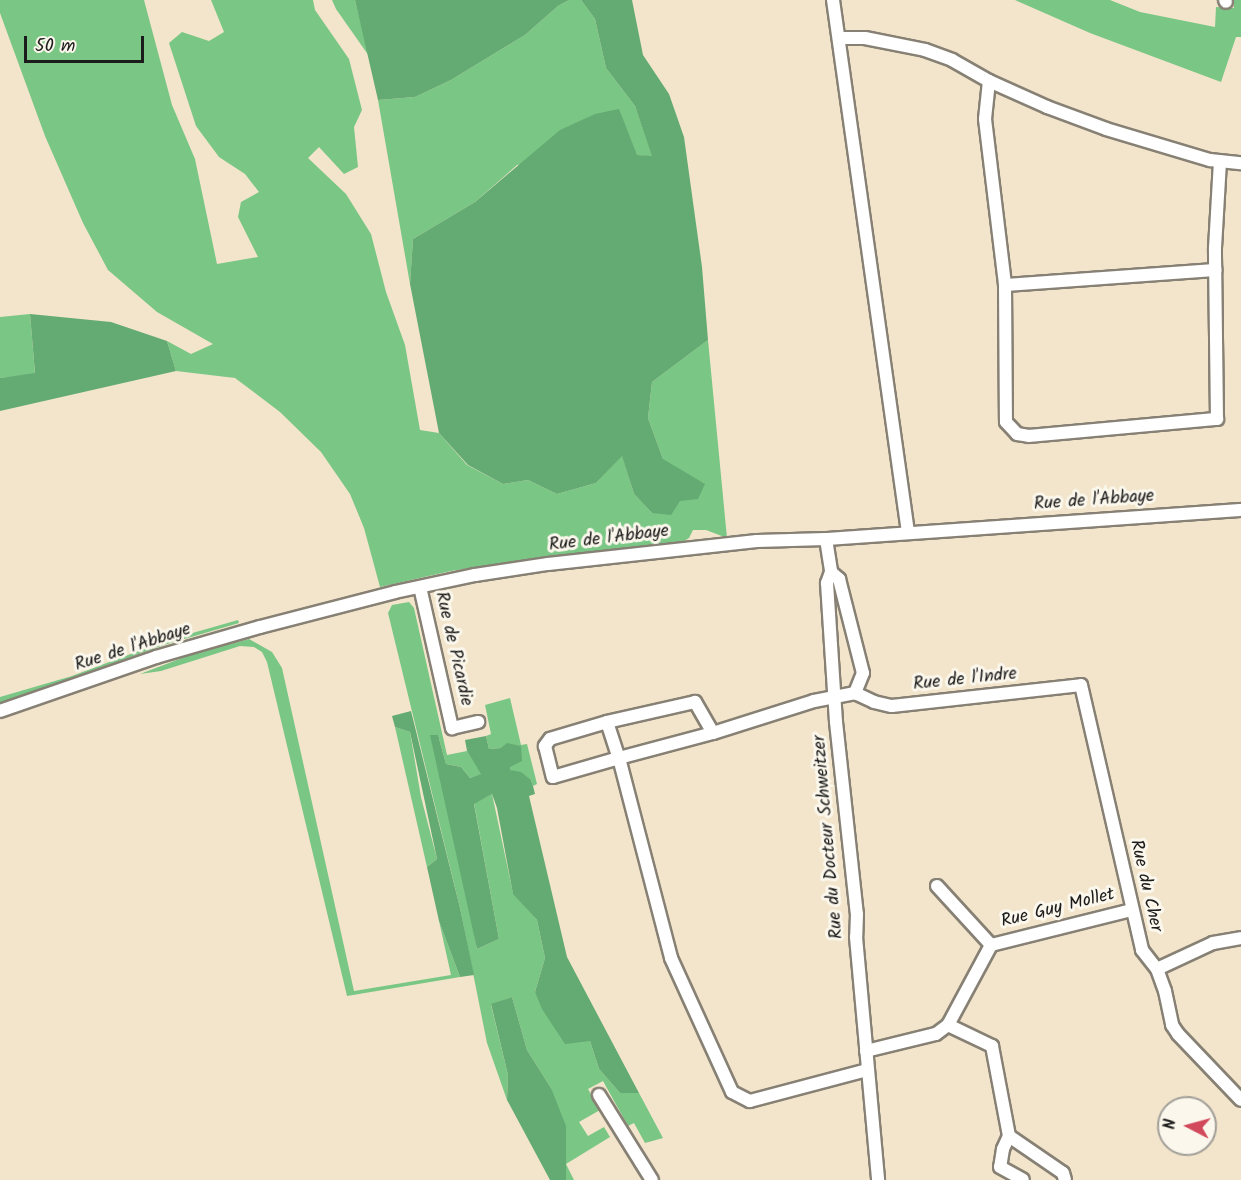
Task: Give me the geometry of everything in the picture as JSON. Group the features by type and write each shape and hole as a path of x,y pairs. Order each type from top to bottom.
{"street":[{"path":"833,0 908,532"},
{"path":"839,38 894,42 925,50 952,60 989,81 1106,129 1220,161 1241,163"},
{"path":"989,81 986,119 1005,285 1006,422 1017,434 1029,436 1217,419 1215,270 1220,161"},
{"path":"1005,285 1215,270"},
{"name":"Rue de l'Abbaye","path":"0,711 220,639 420,587 548,564 711,545 1241,510"},
{"name":"Rue du Docteur Schweitzer","path":"826,539 831,572 826,583 835,699 849,860 857,914 856,937 878,1180"},
{"path":"713,733 695,702 607,722 550,739 545,746 553,777 713,733 814,701 835,699 855,693 863,673 839,579 831,572"},
{"name":"Rue de Picardie","path":"420,587 452,728 478,722"},
{"name":"Rue de l'Indre","path":"855,693 874,702 892,706 1081,685"},
{"name":"Rue du Cher","path":"1081,685 1142,950 1156,969 1178,1034 1241,1100"},
{"path":"607,722 619,758 671,958 732,1092 750,1101 867,1070"},
{"path":"937,886 991,945"},
{"name":"Rue Guy Mollet","path":"948,1024 991,945 1131,910"},
{"path":"1156,969 1214,943 1241,938"},
{"path":"866,1051 936,1034 948,1024 992,1046 1009,1136 1000,1167 1023,1180"},
{"path":"599,1095 652,1180"},
{"path":"1009,1136 1063,1173 1065,1180"}],"green space":[{"path":"0,0 144,0 172,105 195,159 217,264 258,257 238,217 241,202 259,192 245,174 219,157 196,126 169,43 182,32 209,41 224,32 211,0 313,0 315,10 349,59 362,110 354,127 358,167 344,174 319,147 308,158 346,194 371,234 386,292 405,345 420,430 439,433 467,465 503,484 528,480 557,494 596,483 622,455 634,494 652,513 663,459 648,418 652,382 708,340 727,538 706,530 693,530 689,538 681,543 541,557 451,571 380,587 364,528 350,494 321,452 280,412 235,378 176,371 167,341 191,354 213,344 157,312 108,270 83,223 45,136 0,13"},
{"path":"332,0 355,0 369,56 336,9"},
{"path":"355,0 569,0 558,6 525,35 451,80 415,97 378,100"},
{"path":"569,0 581,0 595,19 606,68 635,106 653,157 637,155 517,165 475,202 413,239 410,284 378,100 415,97 451,80 525,35 558,6"},
{"path":"581,0 632,0 643,55 669,94 684,137 702,267 708,340 652,382 648,418 663,459 705,484 698,499 680,501 671,515 652,513 634,494 622,456 596,483 557,494 528,480 503,484 468,465 439,433 410,284 413,239 475,202 560,130 595,114 619,109 637,155 652,156 635,106 606,68 595,19"},
{"path":"1015,0 1110,0 1140,12 1215,27 1216,7 1234,8 1234,0 1241,0 1241,37 1236,37 1221,82 1090,33"},
{"path":"30,314 35,374 0,378 0,317"},
{"path":"30,314 111,322 167,341 176,371 0,411 0,378 35,373"},
{"path":"409,602 414,608 447,755 467,751 482,774 470,778 461,767 446,764 438,735 477,949 499,939 474,803 492,794 513,893 537,920 545,958 535,992 590,1041 599,1069 620,1093 639,1093 663,1138 645,1143 634,1123 628,1126 603,1081 588,1089 600,1110 579,1122 588,1136 604,1127 610,1137 566,1164 574,1180 566,1180 551,1088 527,1050 512,997 491,1005 508,1075 507,1100 487,1043 460,908 388,613 392,605"},
{"path":"238,620 239,623 164,645 0,704 0,697 72,676 168,640"},
{"path":"249,639 272,652 282,668 354,991 451,975 439,921 460,977 347,996 267,662 262,652 254,647 240,646 161,671 140,674 190,655"},
{"path":"510,698 521,745 527,744 537,784 533,786 531,780 510,770 501,748 489,749 486,736 491,734 485,705"},
{"path":"411,711 460,908 474,975 460,977 439,921 427,867 437,859 410,732 395,727 392,716"},
{"path":"395,727 410,732 421,797 437,859 427,867"},
{"path":"430,735 438,735 446,764 461,767 470,778 481,774 467,751 465,740 486,736 489,749 501,748 507,743 521,746 522,761 510,767 510,770 521,772 531,780 533,786 535,794 529,796 567,957 639,1093 620,1093 599,1069 590,1041 565,1044 542,1009 535,992 545,958 537,920 513,894 497,808 492,794 474,804 499,939 477,949"},
{"path":"512,997 527,1050 551,1088 566,1126 566,1180 550,1180 507,1100 508,1075 491,1004"}]}
